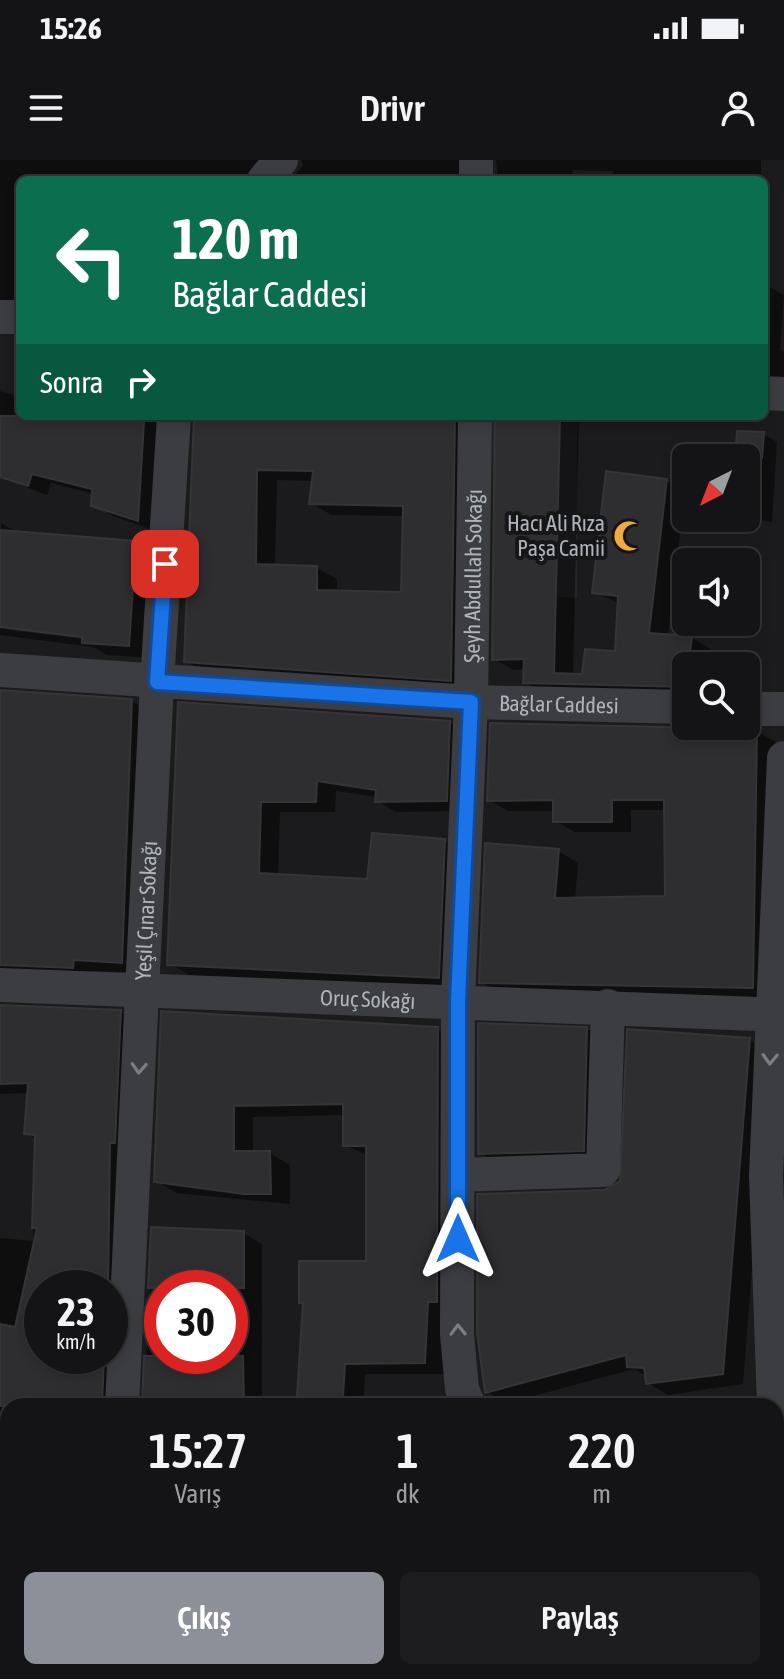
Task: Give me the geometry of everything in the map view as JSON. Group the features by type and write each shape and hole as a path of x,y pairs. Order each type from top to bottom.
{"street":[{"path":"267,176 281,160"},
{"name":"Yeşil Çınar Sokağı","path":"122,1398 157,682 174,420"},
{"name":"Şeyh Abdullah Sokağı","path":"466,1398 462,1389 457,1334 458,1001 471,702 475,420"},
{"name":"Bağlar Caddesi","path":"0,670 471,702 672,707"},
{"path":"760,709 784,709"},
{"path":"774,1398 766,1176 777,1015 784,758"},
{"name":"Oruç Sokağı","path":"0,985 608,1006 777,1015"},
{"path":"458,1175 603,1170 608,1006"}],"shaded area":[{"path":"492,420 577,420 577,598 494,592"}],"building":[{"path":"0,416 16,416 16,420 144,422 138,521 91,506 92,489 32,474 28,486 0,477"},
{"path":"194,420 455,420 451,681 184,662","holes":["257,470 313,471 309,504 403,506 401,592 317,590 317,566 256,564"]},
{"path":"495,420 560,420 554,673 582,674 585,649 615,651 618,596 592,593 606,471 667,479 649,633 692,636 690,652 672,652 672,687 523,683 524,659 492,660"},
{"path":"737,431 764,432 762,458 760,444 736,444"},
{"path":"0,530 136,541 129,646 82,643 82,637 0,627"},
{"path":"0,690 132,699 122,963 74,960 73,968 0,965"},
{"path":"178,702 450,721 447,801 375,802 376,790 317,781 316,802 261,802 259,873 367,879 372,833 445,839 439,978 167,965"},
{"path":"490,723 672,727 672,740 757,740 753,988 479,983 485,843 559,849 555,898 665,896 664,800 612,800 612,822 553,822 553,800 487,801"},
{"path":"0,1005 121,1010 115,1143 110,1143 108,1270 28,1270 37,1228 32,1228 35,1135 24,1134 28,1083 0,1084"},
{"path":"161,1011 438,1027 437,1302 428,1302 425,1363 345,1364 343,1397 297,1396 303,1303 299,1303 299,1261 366,1261 366,1146 343,1146 343,1104 234,1106 234,1151 270,1151 271,1194 244,1194 154,1182"},
{"path":"478,1023 587,1027 584,1151 478,1154"},
{"path":"627,1029 750,1038 723,1374 646,1384 644,1368 627,1367 626,1355 485,1393 477,1333 477,1194 604,1190 620,1181"},
{"path":"151,1227 244,1231 244,1270 149,1270"},
{"path":"24,1286 24,1374 103,1374 102,1398 0,1398 0,1324 15,1327"},
{"path":"144,1356 144,1374 243,1374 244,1398 142,1398"}],"place":[{"name":"Hacı Ali Rıza Paşa Camii","path":"629,536"}],"route":[{"path":"165,564 157,682 471,702 458,1001 458,1239"}]}
